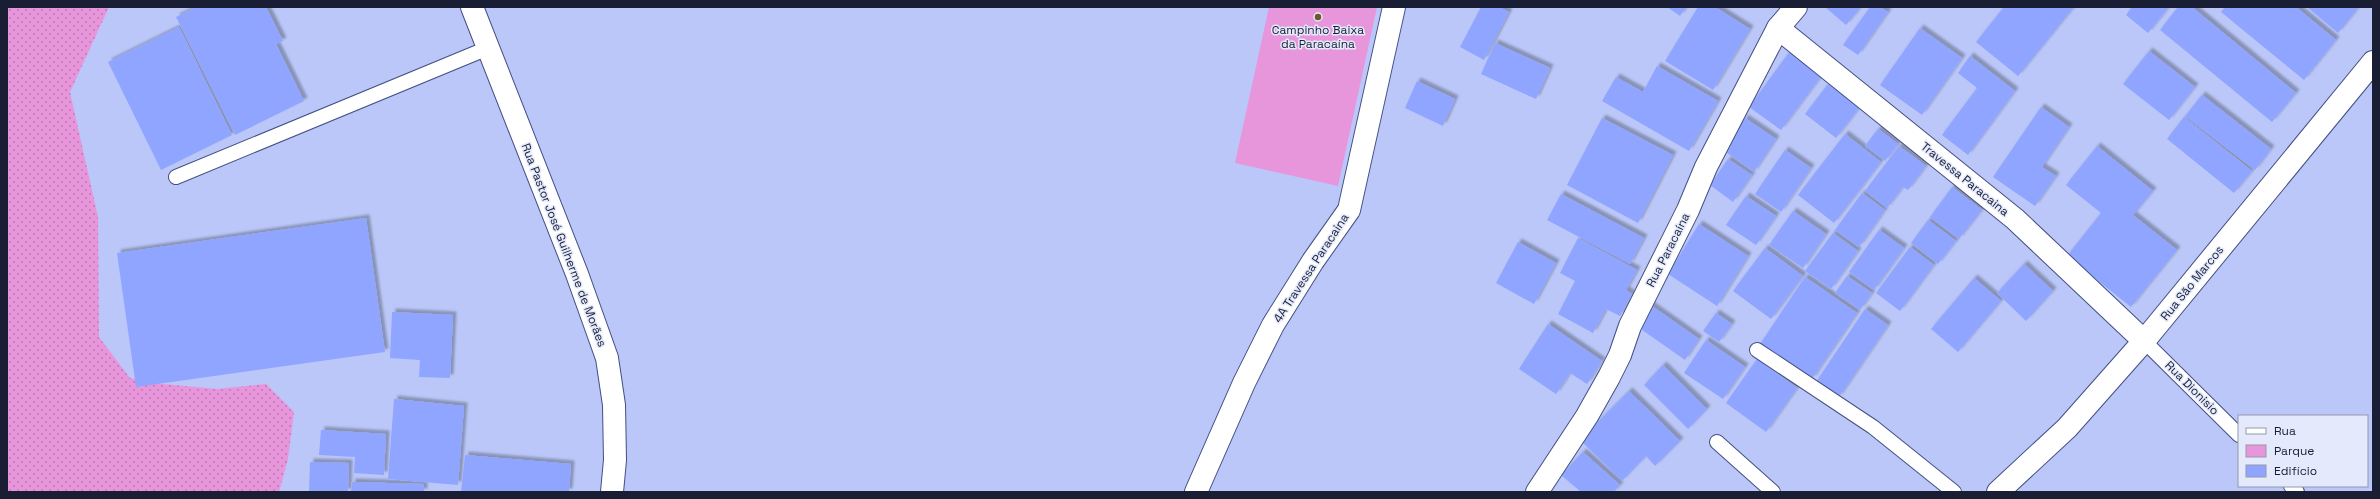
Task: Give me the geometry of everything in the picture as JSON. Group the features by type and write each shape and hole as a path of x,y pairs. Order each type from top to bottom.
{"street":[{"name":"Rua Pastor José Guilherme de Morães","path":"472,7 577,274 606,358 614,405 615,460 612,492"},
{"name":"4A Travessa Paracaina","path":"1196,492 1244,383 1273,325 1312,261 1349,210 1394,7"},
{"name":"Rua Paracaína","path":"1537,492 1587,416 1609,377 1620,355 1630,326 1688,210 1699,181 1778,28 1796,7"},
{"name":"Travessa Paracaina","path":"1778,28 2015,219 2144,341"},
{"name":"Rua São Marcos","path":"1998,492 2067,428 2144,341 2373,62"}],"lane":[{"path":"176,177 488,48"},
{"name":"Rua Dionisio","path":"2144,341 2238,434"},
{"path":"1757,350 1873,427 1954,492"},
{"path":"1717,442 1773,492"}],"green space":[{"path":"7,7 109,7 70,92 98,217 99,337 130,378 152,383 217,389 266,384 294,412 288,459 279,492 7,492"},
{"path":"1269,7 1377,7 1338,186 1235,163"}],"building":[{"path":"197,7 266,7 283,41 276,44 304,101 235,135 176,17"},
{"path":"1481,7 1499,7 1509,12 1484,60 1460,47"},
{"path":"1667,7 1686,7 1680,16"},
{"path":"1698,7 1715,7 1750,29 1713,90 1665,61"},
{"path":"1825,7 1861,7 1846,25"},
{"path":"1870,7 1880,7 1888,12 1858,55 1843,45"},
{"path":"2004,7 2074,7 2018,76 1976,42"},
{"path":"2132,7 2169,7 2148,33 2126,15"},
{"path":"2178,7 2192,7 2296,93 2272,122 2160,30"},
{"path":"2225,7 2296,7 2336,40 2304,80 2221,12"},
{"path":"2307,7 2359,7 2338,33"},
{"path":"179,27 232,135 161,170 108,62"},
{"path":"1920,28 1962,58 1922,115 1880,85"},
{"path":"1495,43 1550,68 1536,99 1481,74"},
{"path":"1790,51 1822,75 1781,130 1749,107"},
{"path":"2149,51 2195,87 2169,120 2123,84"},
{"path":"1970,56 2015,91 1968,155 1942,135 1977,88 1958,73"},
{"path":"1657,66 1718,101 1689,151 1602,101 1616,77 1643,92"},
{"path":"1417,81 1455,99 1443,126 1405,108"},
{"path":"1828,84 1859,108 1836,138 1805,114"},
{"path":"2202,95 2271,149 2255,170 2185,116"},
{"path":"2041,107 2069,127 2042,167 2056,176 2035,206 1993,177"},
{"path":"2184,117 2252,171 2234,193 2167,139"},
{"path":"1602,118 1673,155 1638,223 1567,185"},
{"path":"1745,118 1776,139 1754,172 1723,150"},
{"path":"1878,129 1898,144 1885,161 1865,146"},
{"path":"1845,134 1881,162 1834,223 1798,195"},
{"path":"1899,146 1926,166 1908,190 1903,187 1887,208 1865,191"},
{"path":"2097,146 2153,191 2133,215 2177,250 2131,307 2067,256 2101,213 2066,185"},
{"path":"1785,150 1811,168 1781,212 1755,194"},
{"path":"1728,159 1752,175 1733,202 1710,185"},
{"path":"1952,187 1982,210 1959,239 1930,217"},
{"path":"1862,193 1885,210 1859,247 1835,230"},
{"path":"1561,194 1644,238 1630,264 1547,220"},
{"path":"1746,196 1776,216 1756,245 1726,225"},
{"path":"1793,211 1826,234 1803,268 1769,245"},
{"path":"366,218 385,352 136,387 117,253"},
{"path":"1928,220 1956,241 1938,264 1911,243"},
{"path":"1699,224 1748,256 1717,306 1668,274"},
{"path":"1879,230 1904,248 1874,290 1849,272"},
{"path":"1833,233 1858,251 1831,289 1805,271"},
{"path":"1578,238 1637,270 1626,290 1632,294 1620,316 1606,309 1593,333 1558,314 1575,281 1560,273"},
{"path":"1518,242 1556,263 1534,304 1496,283"},
{"path":"1910,247 1934,265 1900,311 1876,293"},
{"path":"1765,248 1803,276 1771,319 1733,291"},
{"path":"2024,264 2053,291 2026,321 1997,293"},
{"path":"1847,276 1872,293 1860,310 1835,293"},
{"path":"1805,277 1857,313 1812,379 1760,344"},
{"path":"1974,278 2001,301 1958,352 1931,329"},
{"path":"1649,304 1699,339 1685,360 1635,325"},
{"path":"1865,309 1888,325 1839,397 1816,382"},
{"path":"392,312 453,315 450,378 419,377 420,360 390,358"},
{"path":"1716,313 1732,324 1719,342 1703,331"},
{"path":"1548,324 1602,361 1587,384 1570,373 1556,394 1519,369"},
{"path":"1706,340 1745,367 1723,399 1684,373"},
{"path":"1757,359 1797,388 1766,432 1726,403"},
{"path":"1663,365 1707,409 1688,429 1644,385"},
{"path":"1629,391 1680,441 1655,466 1646,456 1622,481 1580,440"},
{"path":"394,399 464,406 458,485 388,479"},
{"path":"321,430 386,434 384,475 354,473 355,457 319,455"},
{"path":"1583,452 1620,485 1614,492 1581,492 1561,475"},
{"path":"465,455 571,464 569,492 461,492"},
{"path":"310,462 349,463 348,492 309,492"},
{"path":"352,482 424,484 424,492 351,492"}],"place":[{"name":"Campinho Baixa da Paracaína","path":"1318,17"}]}
